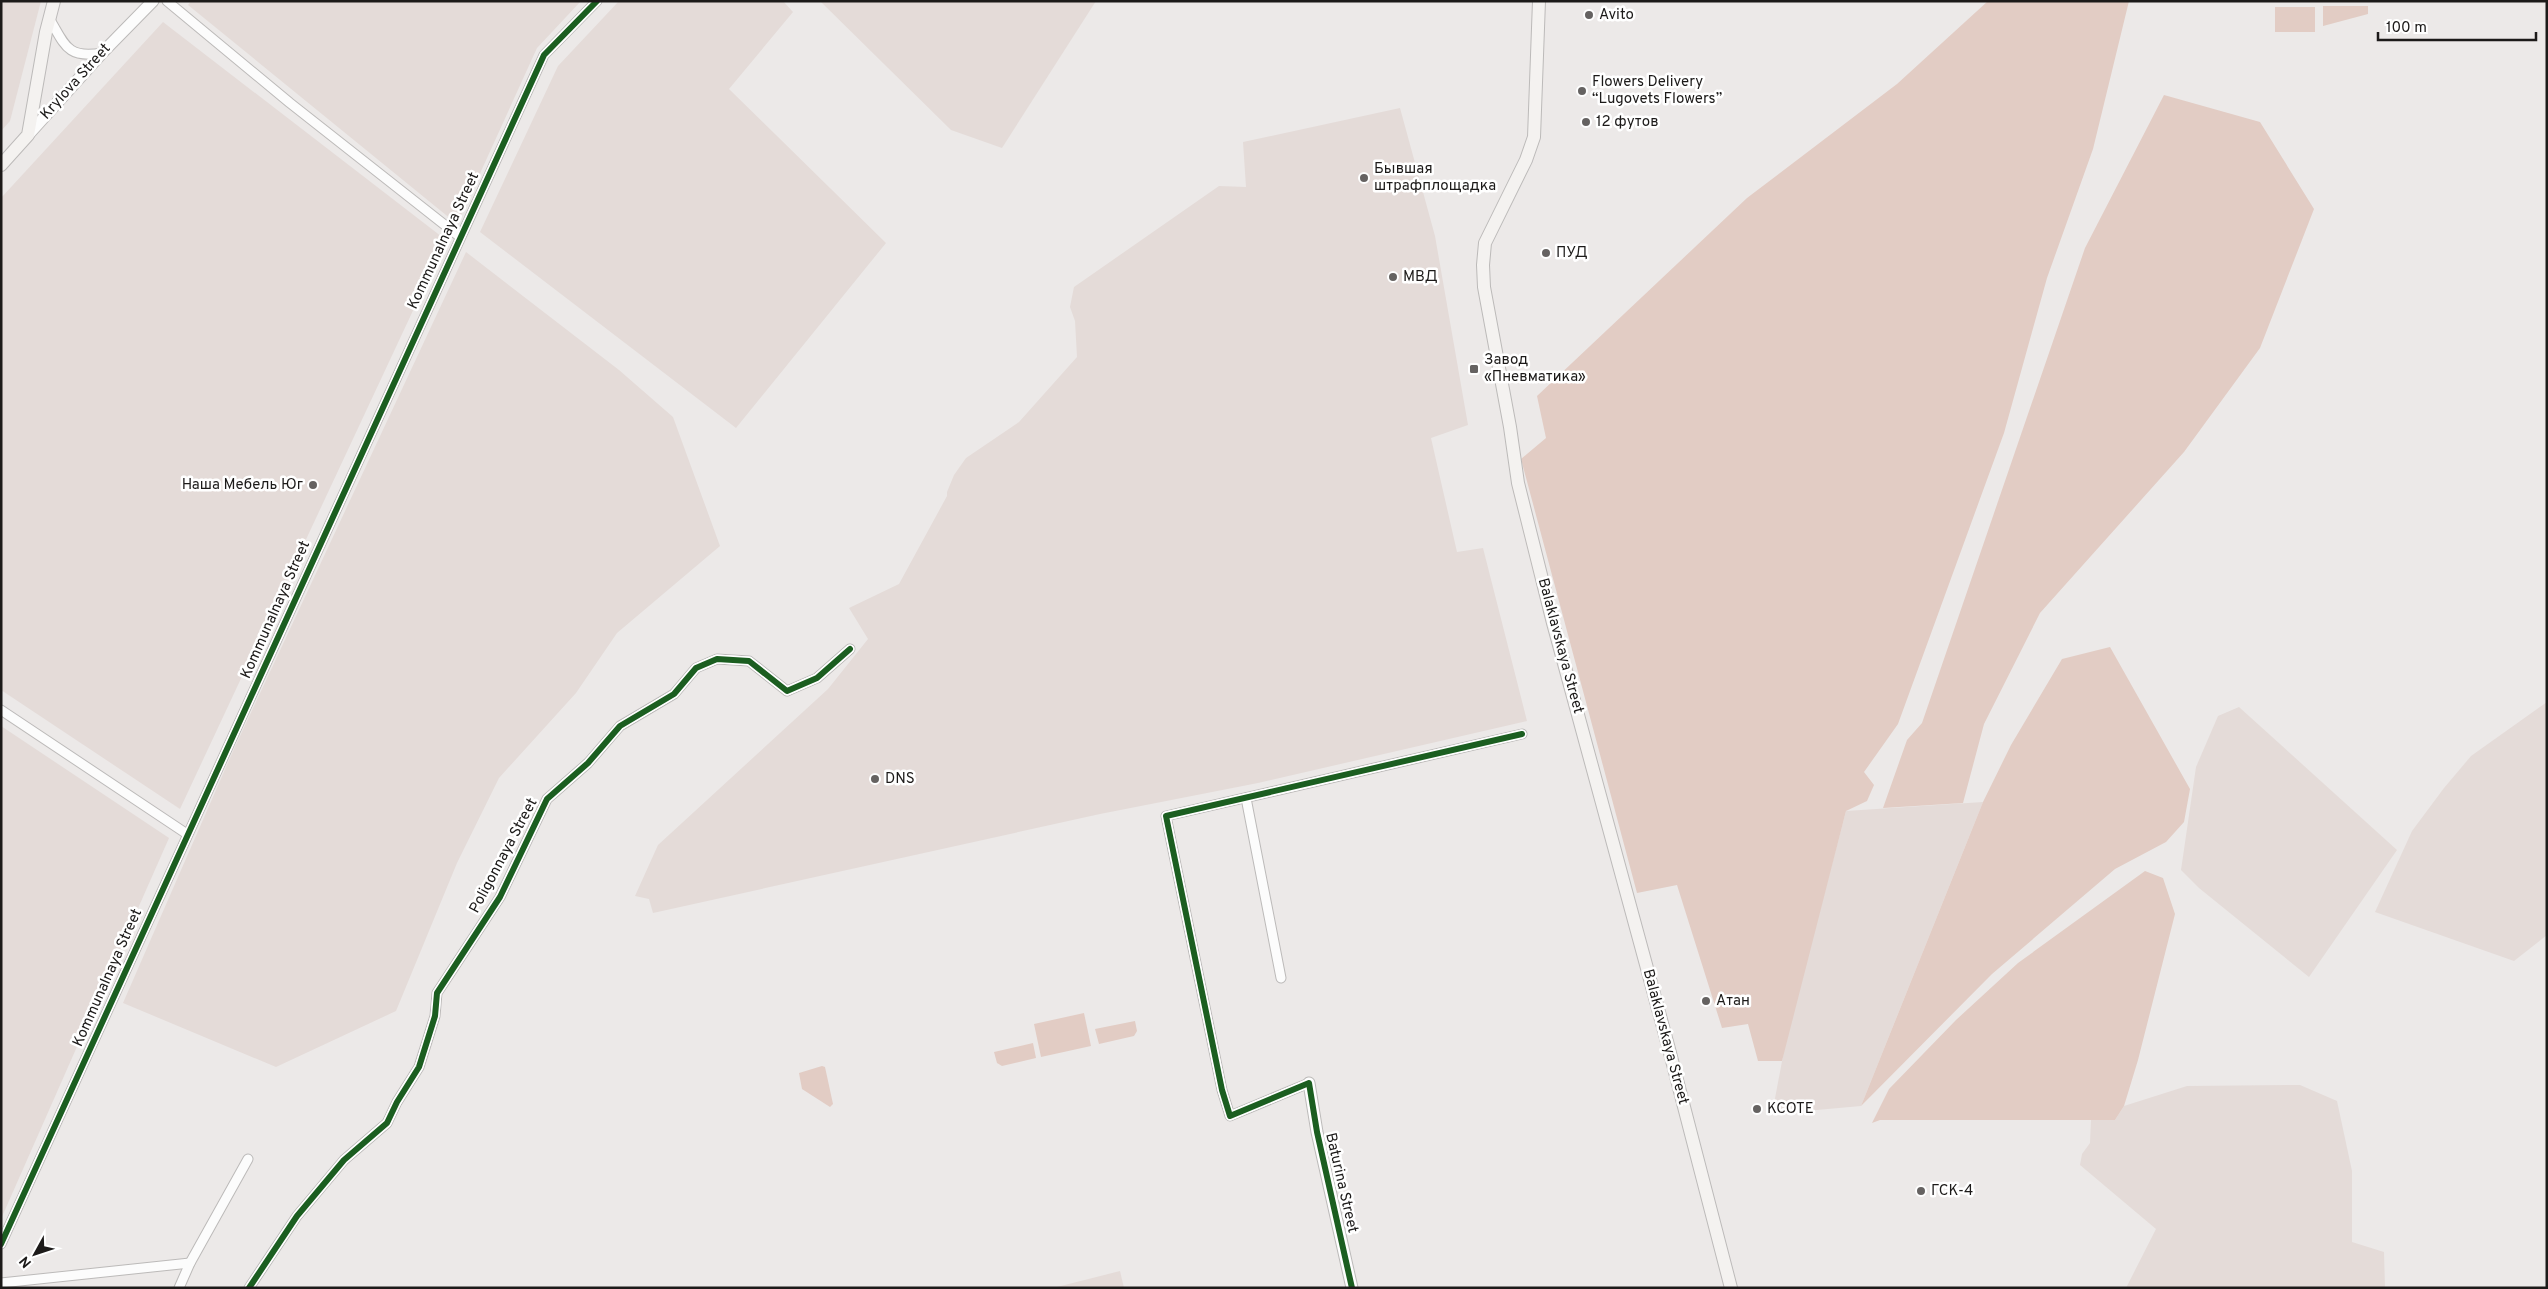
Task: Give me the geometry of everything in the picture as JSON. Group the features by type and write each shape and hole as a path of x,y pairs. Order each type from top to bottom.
{"main road":[{"path":"28,136 49,18 54,1"},
{"name":"Balaklavskaya Street","path":"1539,1 1534,137 1526,160 1485,242 1484,287 1510,427 1518,483 1553,624 1669,1049 1731,1288"},
{"name":"Krylova Street","path":"1,165 28,136"}],"street":[{"name":"Krylova Street","path":"28,136 102,53 153,1"},
{"path":"167,1 290,103 460,237"},
{"name":"Kommunalnaya Street","path":"1,1244 544,55 597,1"},
{"path":"49,18 72,52 85,56 102,53"},
{"name":"Poligonnaya Street","path":"249,1288 303,1209 344,1160 388,1123 397,1102 418,1067 435,1016 437,993 500,897 547,800 588,763 620,726 674,694 696,668 717,659 749,661 787,691 817,678 850,649"},
{"path":"1,710 187,834"},
{"path":"1309,1083 1230,1116 1222,1090 1166,816 1522,734"},
{"path":"1246,798 1281,978"},
{"name":"Baturina Street","path":"1309,1083 1317,1132 1352,1288"},
{"path":"179,1288 190,1263 248,1159"},
{"path":"1,1283 190,1263"}],"shaded area":[{"path":"1,1 41,1 10,121 1,131"},
{"path":"191,1 581,1 537,48 457,224 188,5"},
{"path":"619,1 783,1 793,12 729,89 886,243 736,428 480,232 558,66"},
{"path":"820,1 1096,1 1002,148 951,130"},
{"path":"1988,1 2129,1 2093,149 2047,278 2004,433 1898,724 1864,772 1874,785 1867,801 1846,811 1782,1061 1758,1061 1748,1024 1722,1028 1677,885 1637,893 1521,459 1546,438 1537,396 1747,198 1897,84"},
{"path":"2323,6 2368,6 2368,14 2323,26"},
{"path":"2275,7 2315,7 2315,32 2275,32"},
{"path":"163,22 446,240 180,809 1,690 1,198"},
{"path":"2164,95 2260,122 2314,209 2260,348 2184,452 2040,613 1984,724 1963,803 1883,808 1907,740 1922,723 2085,248"},
{"path":"1400,108 1435,236 1468,425 1431,438 1457,552 1483,548 1527,721 1258,783 1100,814 653,913 649,899 635,896 658,845 828,689 868,639 849,608 899,584 947,496 954,475 966,458 1019,422 1077,357 1075,321 1070,307 1074,287 1219,186 1246,187 1243,142"},
{"path":"466,252 619,370 673,417 720,546 617,633 576,693 499,778 457,863 396,1011 276,1067 123,1003 233,751"},
{"path":"2110,647 2190,789 2184,822 2166,842 2115,869 1992,974 1861,1106 1983,802 2011,745 2062,659"},
{"path":"2547,702 2547,935 2514,961 2375,912 2412,831 2444,788 2471,756"},
{"path":"2239,707 2397,850 2309,977 2199,888 2181,870 2196,767 2218,716"},
{"path":"1,726 169,838 1,1219"},
{"path":"1983,802 1861,1106 1772,1114 1787,1035 1846,811"},
{"path":"2145,871 2163,878 2175,914 2138,1060 2124,1106 2115,1120 1880,1120 1872,1123 1889,1089 1956,1020 2018,963"},
{"path":"1084,1013 1091,1046 1041,1057 1034,1024"},
{"path":"1135,1021 1137,1031 1134,1036 1099,1044 1095,1029"},
{"path":"1033,1043 1036,1058 1002,1066 997,1063 994,1052"},
{"path":"822,1066 825,1067 833,1104 830,1107 802,1089 799,1073"},
{"path":"2300,1085 2337,1101 2352,1171 2352,1242 2384,1252 2385,1288 2126,1288 2156,1229 2080,1165 2082,1154 2090,1143 2091,1119 2115,1120 2124,1106 2187,1086"},
{"path":"1120,1271 1124,1288 1053,1288"}],"cycle path":[{"path":"1,1244 544,55 597,1"},
{"path":"249,1288 297,1216 344,1160 387,1123 397,1102 419,1067 435,1016 437,993 500,897 547,799 588,763 620,726 674,694 696,668 717,659 749,661 787,691 817,678 850,649"},
{"path":"1352,1288 1317,1132 1309,1083 1230,1116 1222,1090 1166,816 1522,734"}],"place":[{"name":"Avito","path":"1589,15"},
{"name":"Flowers Delivery “Lugovets Flowers”","path":"1582,91"},
{"name":"12 футов","path":"1586,122"},
{"name":"Бывшая штрафплощадка","path":"1364,178"},
{"name":"ПУД","path":"1546,253"},
{"name":"МВД","path":"1393,277"},
{"name":"Завод «Пневматика»","path":"1474,369"},
{"name":"Наша Мебель Юг","path":"313,485"},
{"name":"DNS","path":"875,779"},
{"name":"Атан","path":"1706,1001"},
{"name":"KCOTE","path":"1757,1109"},
{"name":"ГСК-4","path":"1921,1191"}]}
